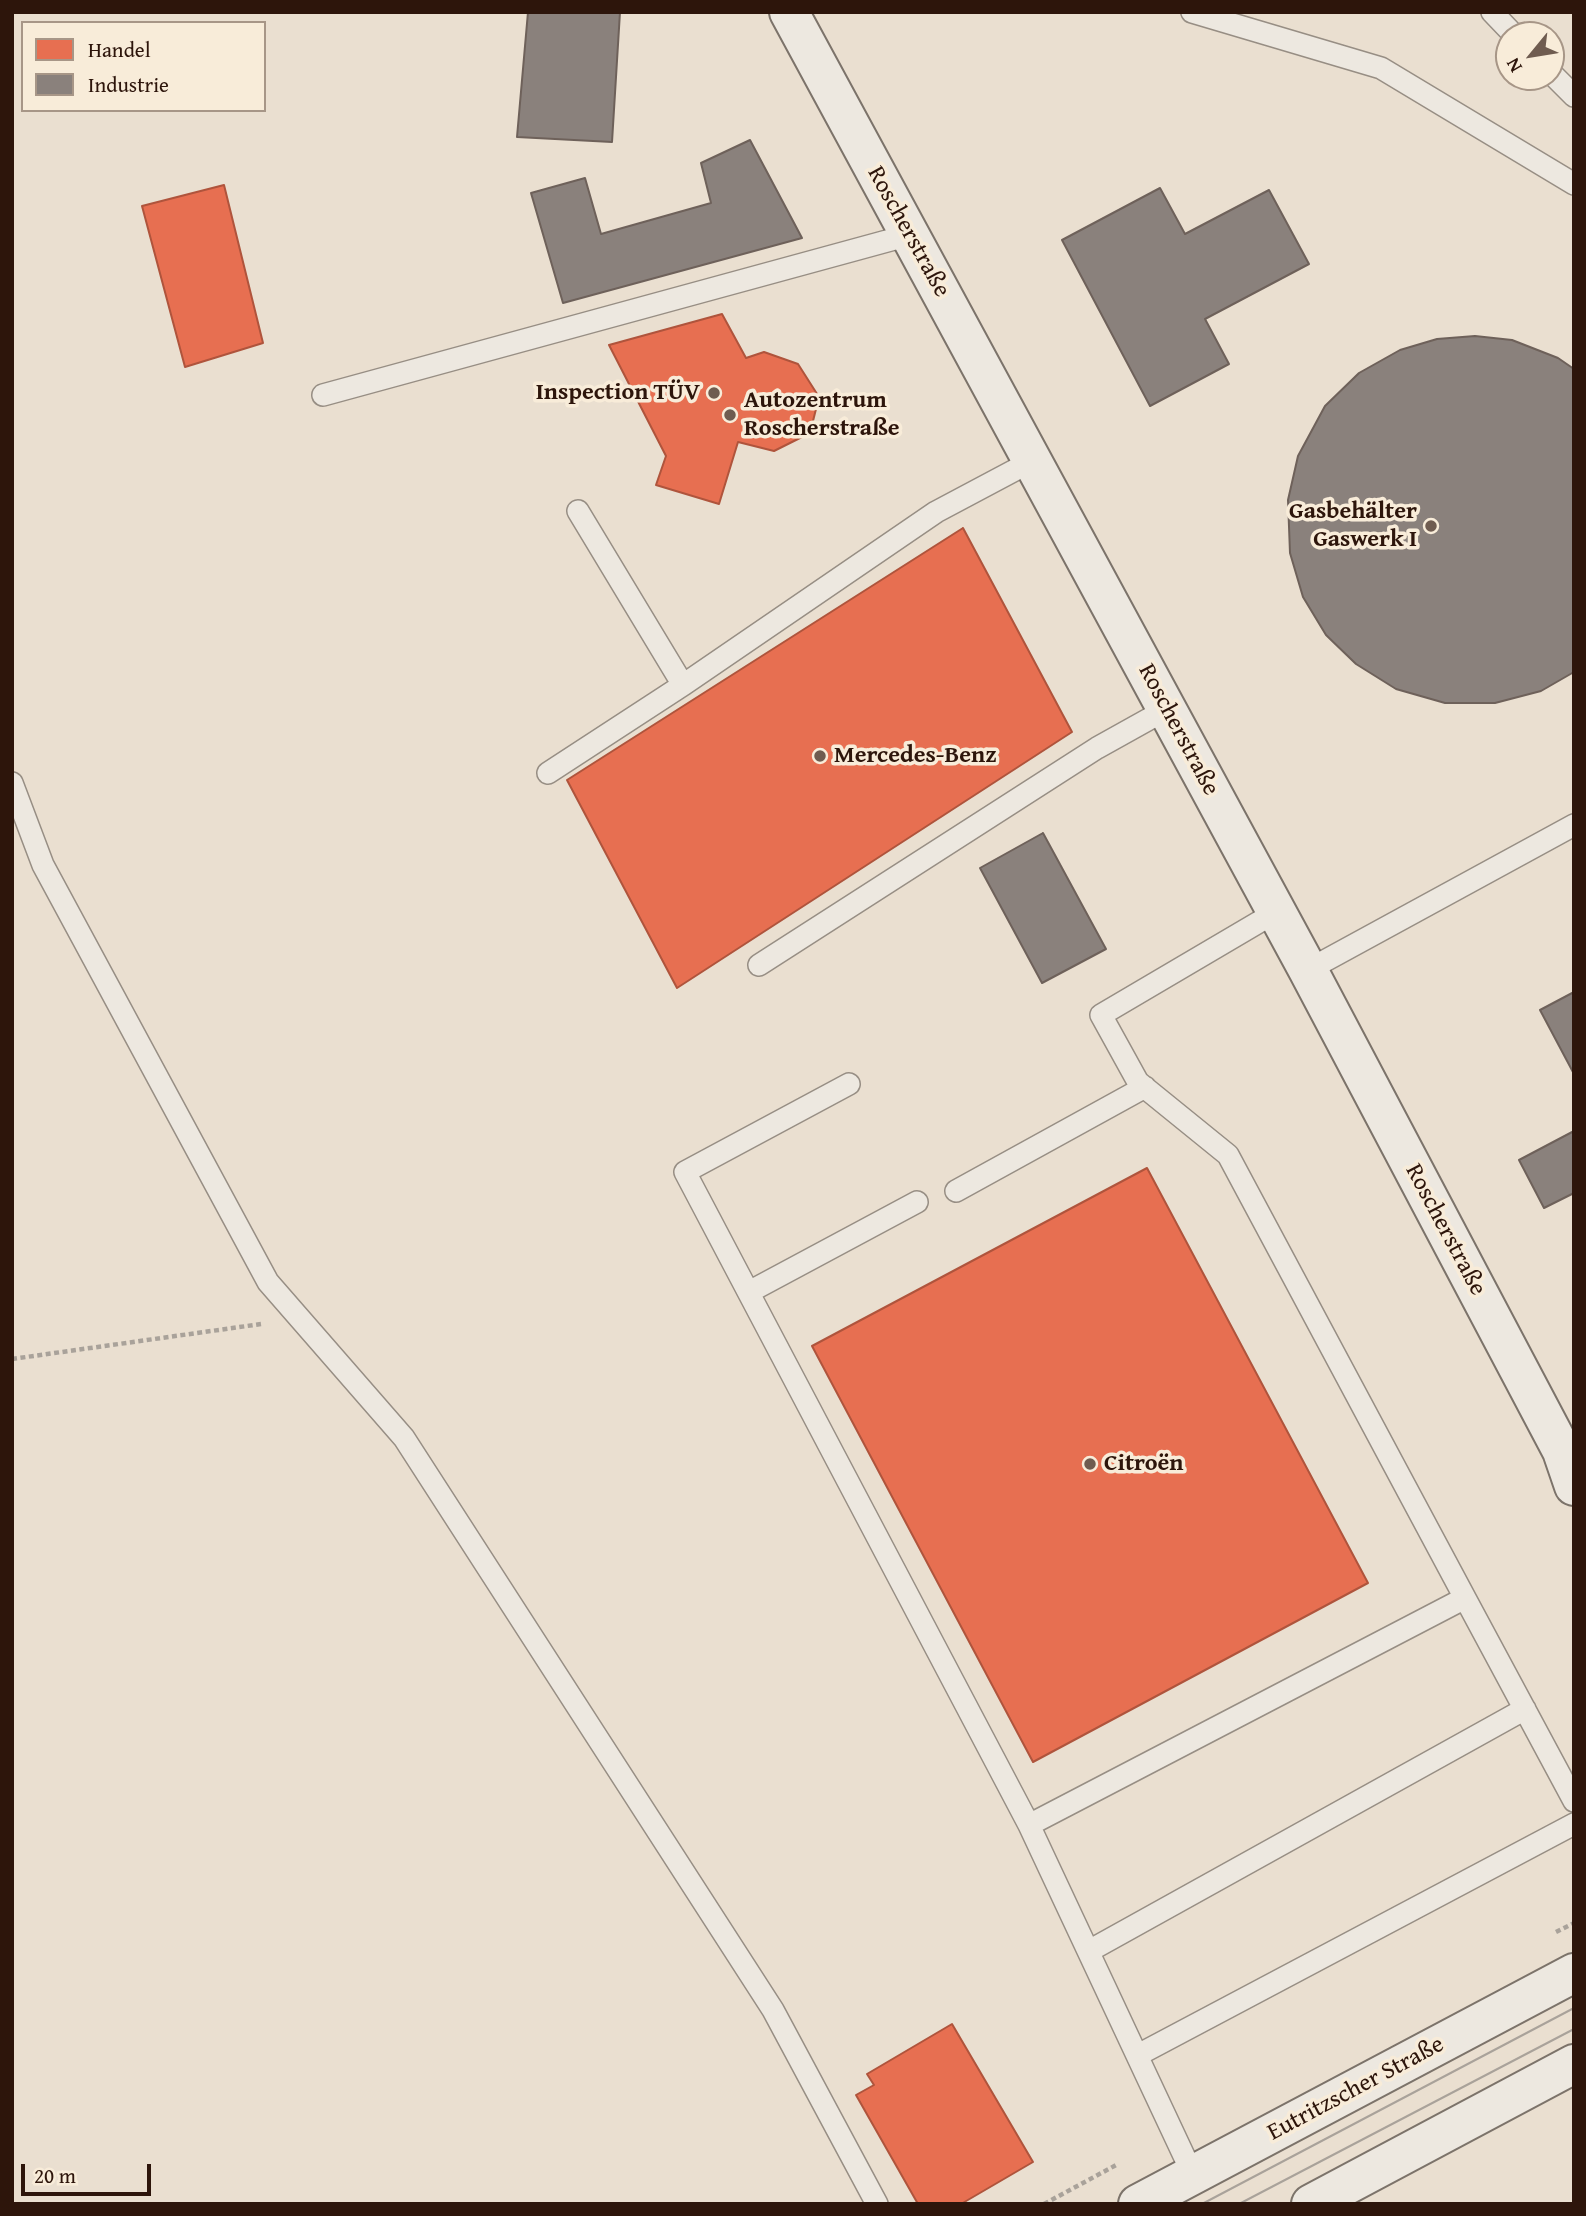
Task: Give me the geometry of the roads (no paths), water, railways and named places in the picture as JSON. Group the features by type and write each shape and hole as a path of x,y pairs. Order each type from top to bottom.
{"main road":[{"name":"Roscherstraße","path":"789,12 1308,970 1570,1467"},
{"name":"Eutritzscher Straße","path":"1138,2204 1574,1973"},
{"path":"1311,2204 1574,2064"}],"lane":[{"path":"1192,12 1381,68 1574,184"},
{"path":"323,395 909,235"},
{"path":"548,773 683,685 936,512 1032,461"},
{"path":"578,511 683,685"},
{"path":"759,965 1097,748 1167,709"},
{"path":"12,783 43,865 268,1282 404,1438 773,2010 877,2204"},
{"path":"1308,970 1574,825"},
{"path":"1276,912 1101,1015 1138,1082 1227,1155 1574,1801"},
{"path":"849,1084 685,1172 1029,1825 1193,2175"},
{"path":"956,1191 1145,1087"},
{"path":"749,1292 917,1202"},
{"path":"1029,1825 1465,1598"},
{"path":"1089,1951 1525,1709"},
{"path":"1138,2054 1574,1824"}],"tram line":[{"path":"1202,2204 1574,2008"},
{"path":"1239,2204 1574,2029"}],"place":[{"name":"Inspection TÜV","path":"714,393"},
{"name":"Autozentrum Roscherstraße","path":"730,415"},
{"name":"Gasbehälter Gaswerk I","path":"1431,526"},
{"name":"Mercedes-Benz","path":"820,756"},
{"name":"Citroën","path":"1090,1464"}]}
